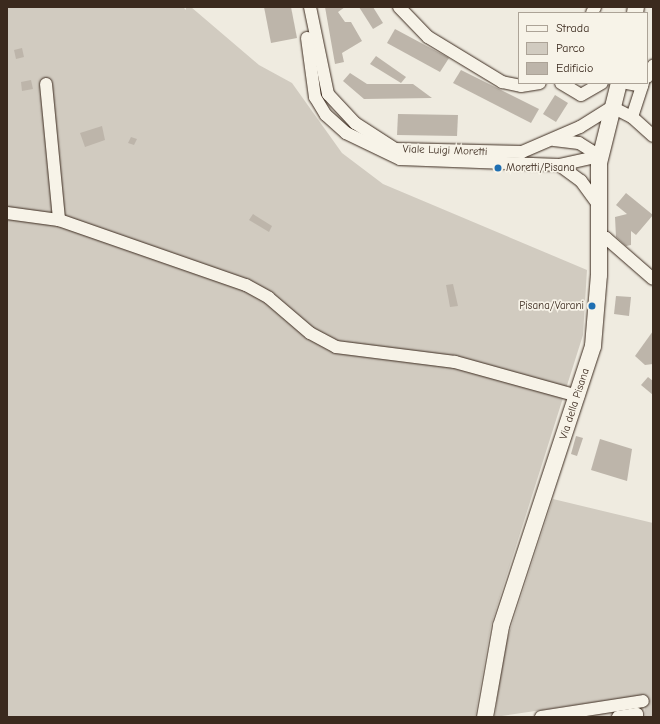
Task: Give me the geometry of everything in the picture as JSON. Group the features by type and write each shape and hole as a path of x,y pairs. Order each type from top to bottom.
{"main road":[{"name":"Via della Pisana","path":"485,717 501,626 578,396 595,336 599,239 600,156 619,84"}],"street":[{"name":"Viale Luigi Moretti","path":"301,7 310,51 312,89 320,106 337,126 394,157 559,165 600,156"},
{"name":"Viale Luigi Moretti","path":"310,7 325,88 339,109 364,130 387,146 403,151 514,153 549,141 612,108"},
{"path":"399,7 428,36 502,82 521,86 534,84"},
{"path":"648,75 653,66"},
{"path":"46,84 59,220"},
{"path":"563,84 582,95 600,84"},
{"path":"632,117 643,84"},
{"path":"312,89 345,126 354,132 364,130"},
{"path":"612,108 632,117 653,136"},
{"name":"Viale Luigi Moretti","path":"549,141 579,143 600,156"},
{"path":"559,165 581,181 599,206"},
{"path":"7,213 59,220 255,288 310,333 336,347 455,362 578,396"},
{"path":"599,239 606,238 653,279"},
{"path":"541,717 643,701"},
{"path":"618,717 637,714 637,717"}],"shaded area":[{"path":"644,705 645,717 570,717"}],"green space":[{"path":"7,7 183,7 186,10 186,7 191,7 259,65 292,83 342,153 383,184 587,270 583,335 491,625 475,717 7,717"},
{"path":"553,499 653,523 653,717 645,717 644,695 495,717 502,655"}],"building":[{"path":"264,7 291,7 297,38 271,43"},
{"path":"325,7 345,7 338,12 345,22 351,22 362,41 342,53 344,62 335,64"},
{"path":"359,7 373,7 383,23 373,29"},
{"path":"395,29 449,58 440,72 387,43"},
{"path":"22,48 24,57 16,59 14,50"},
{"path":"376,56 406,77 401,83 370,64"},
{"path":"461,70 539,109 531,123 453,83"},
{"path":"350,73 367,84 413,84 432,98 364,99 343,81"},
{"path":"31,80 33,89 22,91 21,82"},
{"path":"555,95 568,103 556,122 543,114"},
{"path":"398,114 458,115 457,136 397,135"},
{"path":"102,126 105,140 85,147 80,133"},
{"path":"131,137 137,139 134,145 128,143"},
{"path":"626,193 653,215 636,235 631,231 631,245 626,246 616,237 615,217 627,214 616,205"},
{"path":"253,214 272,226 269,232 249,220"},
{"path":"453,284 458,306 450,307 446,285"},
{"path":"616,296 631,297 629,316 614,314"},
{"path":"653,331 653,364 645,365 635,356"},
{"path":"648,377 653,381 653,395 641,385"},
{"path":"576,436 583,438 577,456 571,454"},
{"path":"600,439 632,449 627,481 591,470"}],"place":[{"name":"Moretti/Pisana","path":"498,168"},
{"name":"Pisana/Varani","path":"592,306"}]}
